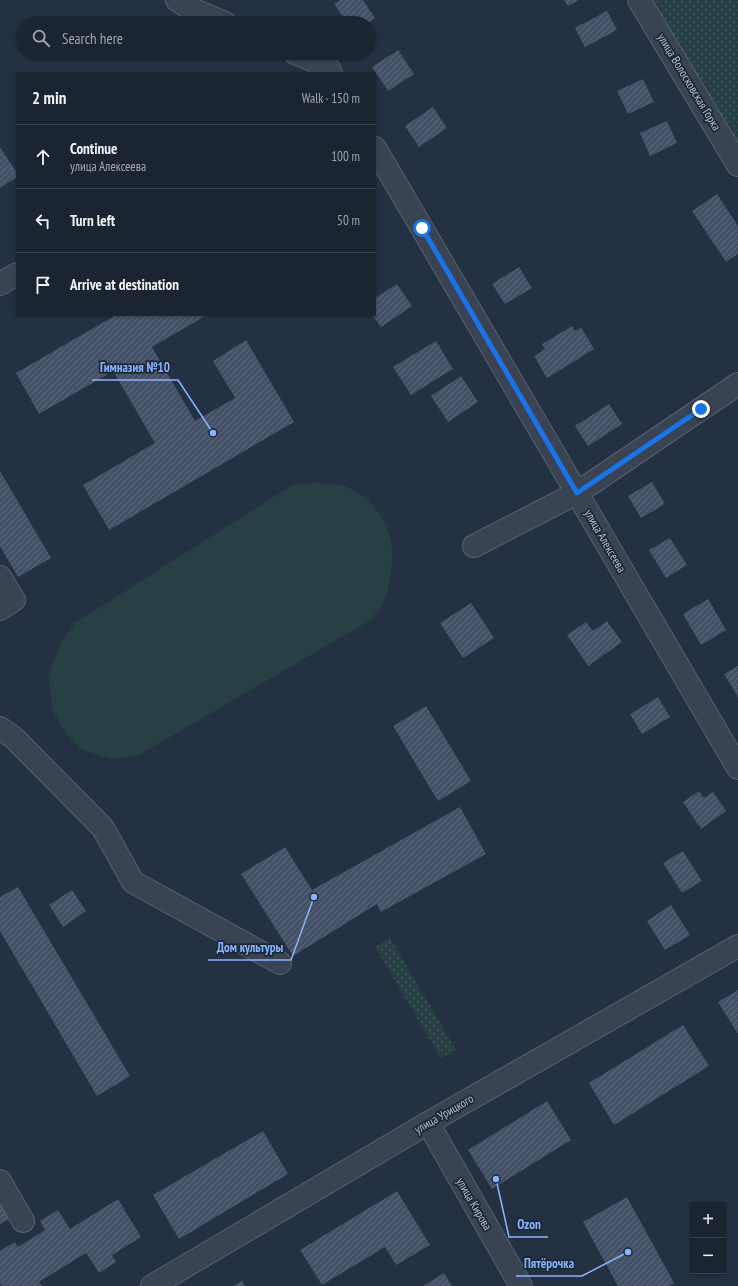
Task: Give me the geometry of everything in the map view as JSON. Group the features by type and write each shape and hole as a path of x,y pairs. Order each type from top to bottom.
{"street":[{"path":"177,0 187,7 208,16"},
{"name":"улица Волосковская Горка","path":"639,0 738,165"},
{"path":"312,60 328,67 330,72"},
{"name":"улица Алексеева","path":"376,150 738,768"},
{"path":"0,284 16,275"},
{"path":"474,546 577,493 738,384"},
{"path":"0,577 14,600 0,609"},
{"path":"0,728 14,738 103,828 133,882 280,963"},
{"name":"улица Урицкого","path":"152,1286 428,1123 738,946"},
{"name":"улица Кирова","path":"428,1123 521,1286"},
{"path":"0,1181 24,1221"}],"green space":[{"path":"642,0 738,0 738,162"},
{"path":"313,483 341,485 360,494 376,509 387,528 392,548 390,579 385,599 371,620 139,755 111,759 82,750 67,735 53,711 48,675 60,645 75,623 292,485"},
{"path":"390,938 456,1050 441,1058 375,947"}],"building":[{"path":"340,0 363,0 374,16 342,16 334,4"},
{"path":"564,0 579,0 568,6"},
{"path":"607,11 617,30 585,47 575,28"},
{"path":"398,50 414,74 388,91 372,67"},
{"path":"643,79 654,102 628,114 617,91"},
{"path":"433,107 447,128 419,147 405,126"},
{"path":"667,121 677,143 650,156 640,133"},
{"path":"0,147 16,171 16,178 0,188"},
{"path":"717,194 738,226 738,254 726,262 692,211"},
{"path":"519,267 532,288 505,304 492,284"},
{"path":"397,284 412,306 381,327 373,316 376,316 376,297"},
{"path":"114,316 205,316 152,347 195,421 235,398 213,361 246,340 294,422 109,530 83,485 155,443 113,371 39,414 16,373"},
{"path":"572,326 575,331 581,327 594,349 547,378 534,356 545,349 542,344"},
{"path":"436,341 453,369 411,395 393,367"},
{"path":"461,376 478,402 448,422 431,396"},
{"path":"609,404 622,424 588,446 575,426"},
{"path":"0,471 51,558 18,577 0,546"},
{"path":"652,482 665,504 641,518 628,496"},
{"path":"670,538 687,565 666,578 649,550"},
{"path":"708,599 726,630 701,645 683,614"},
{"path":"471,603 494,638 463,658 440,623"},
{"path":"607,621 622,642 588,666 567,635 586,622 593,631"},
{"path":"738,666 738,697 724,674"},
{"path":"658,697 670,717 642,734 630,714"},
{"path":"426,706 471,781 438,801 393,726"},
{"path":"699,791 704,798 713,792 726,811 701,829 683,802"},
{"path":"460,807 486,854 381,912 377,904 293,956 241,874 285,847 312,890"},
{"path":"683,851 702,881 682,893 663,863"},
{"path":"18,887 130,1076 97,1096 0,931 0,897"},
{"path":"72,890 86,911 63,927 49,905"},
{"path":"671,905 690,935 665,950 647,921"},
{"path":"738,990 738,1034 718,1002"},
{"path":"683,1025 709,1066 614,1125 589,1083"},
{"path":"547,1101 571,1140 492,1189 468,1150"},
{"path":"263,1131 288,1174 179,1239 153,1195"},
{"path":"397,1191 430,1245 396,1265 385,1247 322,1285 300,1250"},
{"path":"627,1197 674,1283 669,1286 618,1286 583,1222"},
{"path":"118,1199 141,1237 112,1255 116,1262 99,1273 86,1253 39,1282 42,1286 2,1286 0,1283 0,1251 15,1242 18,1247 45,1230 40,1221 58,1210 70,1229"},
{"path":"0,1200 10,1218 0,1224"},
{"path":"444,1273 452,1286 423,1286"},
{"path":"242,1281 245,1286 233,1286"}],"place":[{"name":"Гимназия №10","path":"213,433"},
{"name":"Дом культуры","path":"314,897"},
{"name":"Ozon","path":"496,1179"},
{"name":"Пятёрочка","path":"628,1252"}],"route":[{"path":"422,228 577,493 701,409"}]}
